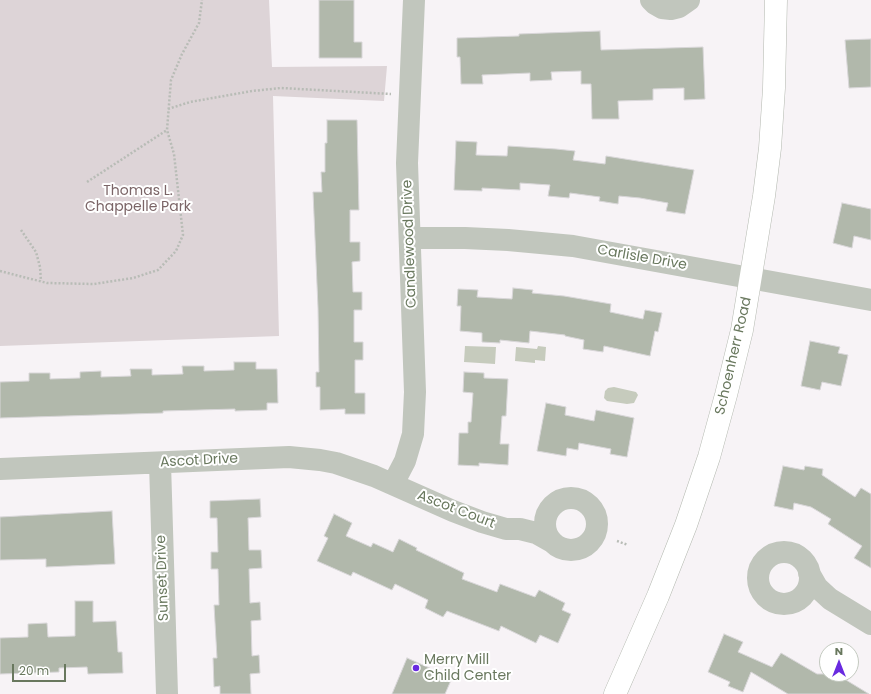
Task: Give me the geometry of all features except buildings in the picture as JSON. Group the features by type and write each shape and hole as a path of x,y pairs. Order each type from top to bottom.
{"main road":[{"name":"Schoenherr Road","path":"615,694 658,596 686,525 709,457 742,330 764,196 770,148 774,88 776,0"}],"street":[{"name":"Candlewood Drive","path":"393,484 405,460 413,434 415,392 407,163 414,0"},
{"path":"651,0 662,8 679,7 688,0"},
{"name":"Carlisle Drive","path":"410,238 508,240 573,246 871,300"},
{"name":"Ascot Drive","path":"0,469 289,458 320,460 341,465 393,484"},
{"name":"Sunset Drive","path":"160,463 167,694"},
{"name":"Ascot Court","path":"393,484 453,511 482,522 506,529 520,529 536,533 559,547 567,550 577,550 592,540 596,532 597,523 595,514 591,507 577,498 568,497 553,504 548,510 545,518 534,525 520,529"},
{"path":"545,518 544,526 546,535 552,542"},
{"path":"830,599 812,598 788,604 779,604 770,601 759,588 759,570 763,562 770,556 786,552 794,555 801,559 806,565 817,587 830,599 871,624"},
{"path":"796,601 803,596 807,589 810,581 809,573"}],"path":[{"path":"0,271 47,283 94,284 133,278 158,270 176,252 183,235 174,154 168,130 168,109 171,80 182,54 199,23 202,0"},
{"path":"168,109 190,102 252,91 281,88 387,93"},
{"path":"87,182 168,130"},
{"path":"21,230 36,252 40,267 41,281"},
{"path":"617,541 628,545"}],"green space":[{"name":"Thomas L. Chappelle Park","path":"0,0 269,0 272,67 387,66 384,101 273,96 279,336 0,346"}],"shaded area":[{"path":"465,346 496,347 495,364 464,362"},
{"path":"538,346 546,347 545,361 535,360 535,363 515,361 516,347 537,349"},
{"path":"614,387 636,392 638,395 634,403 627,404 607,401 604,398 605,391 608,388"}],"place":[{"name":"Merry Mill Child Center","path":"416,668"}]}
